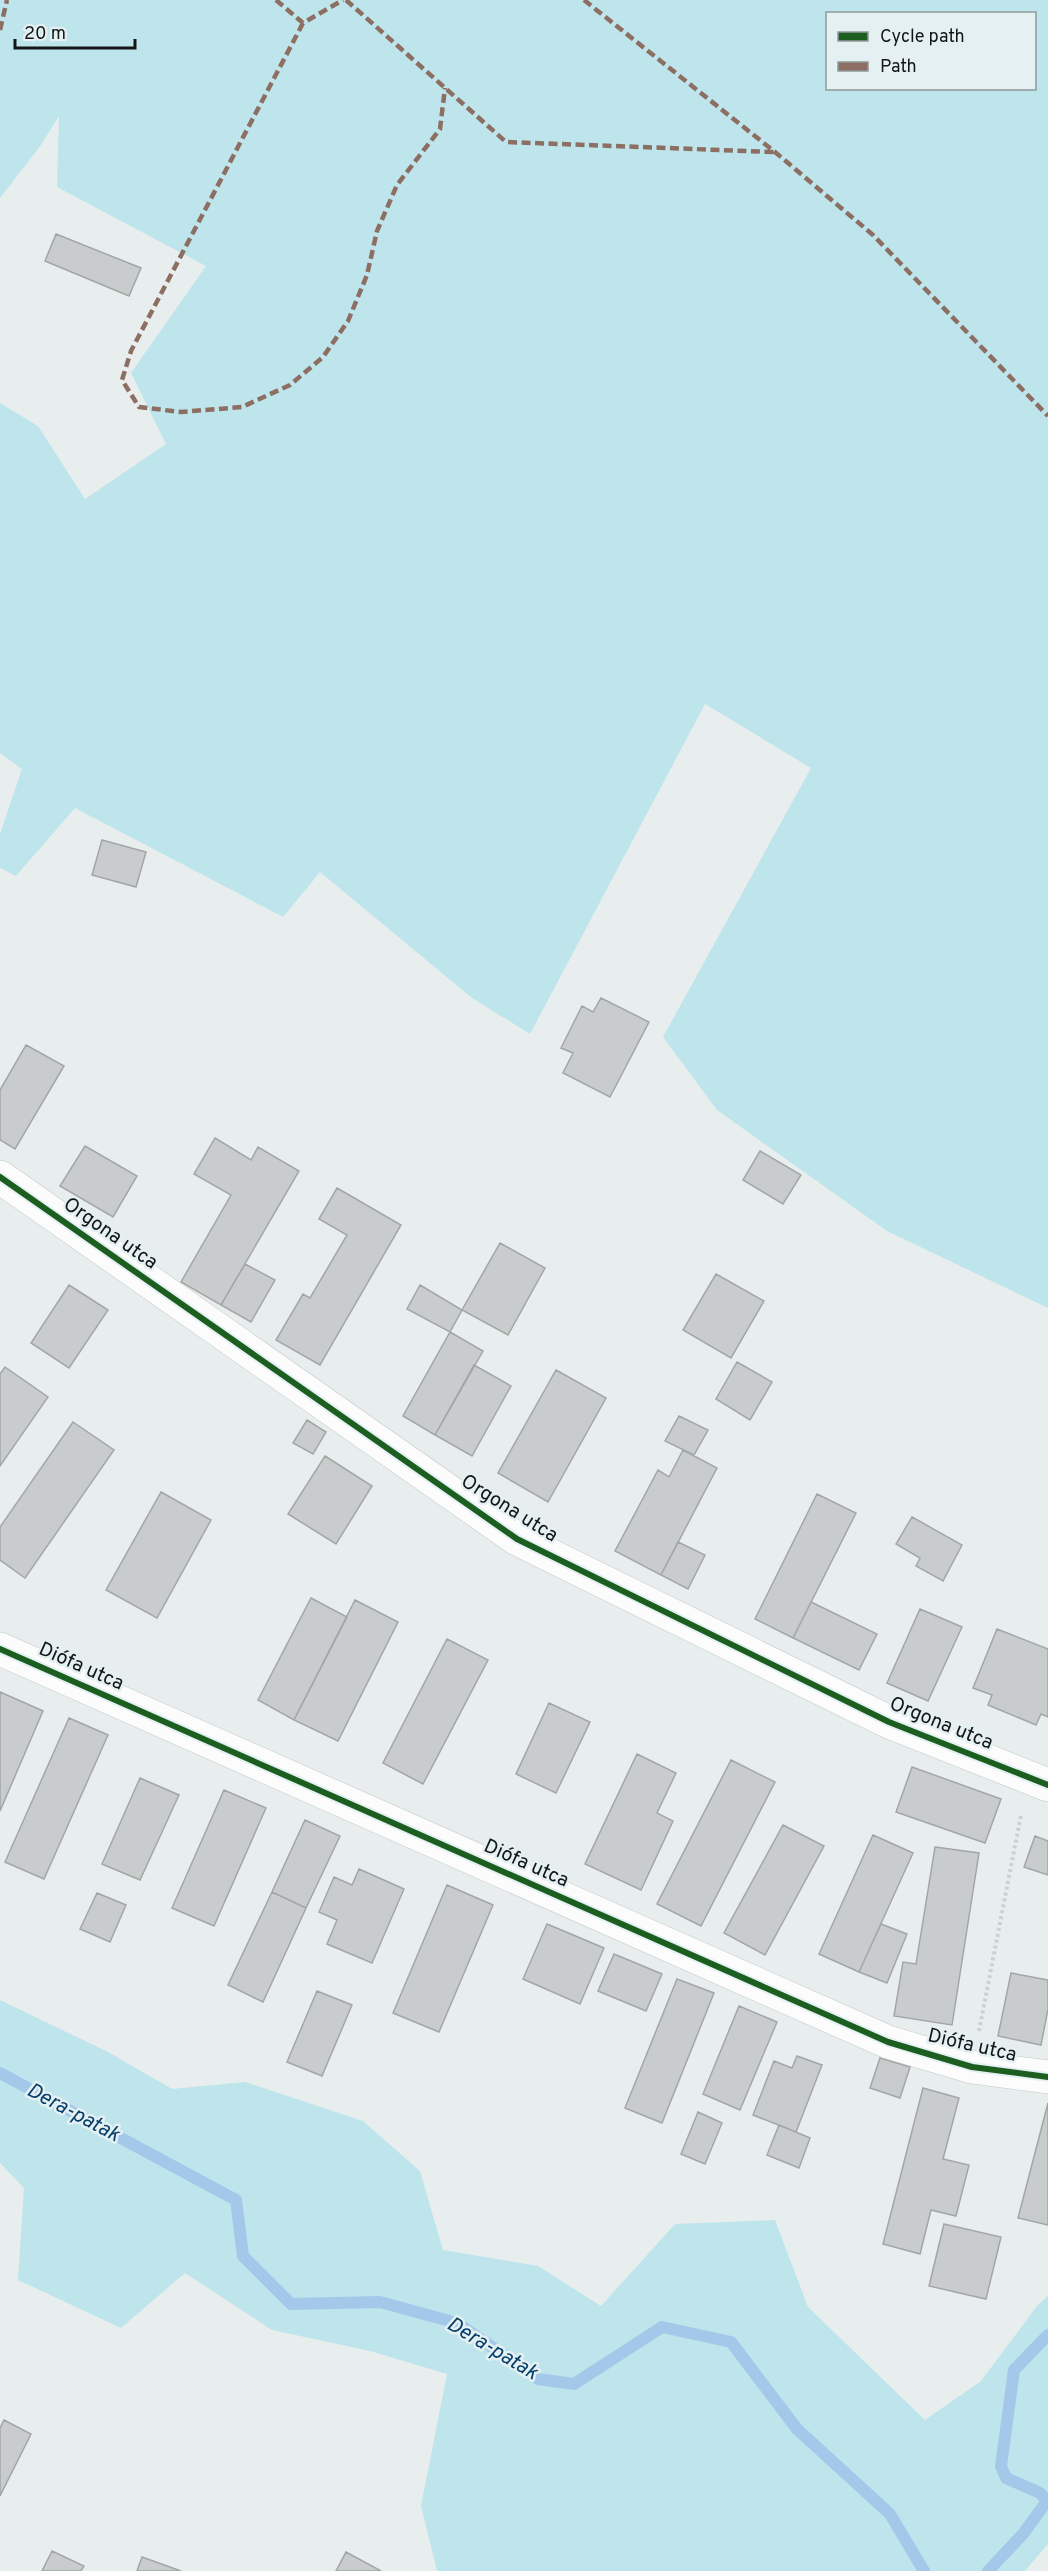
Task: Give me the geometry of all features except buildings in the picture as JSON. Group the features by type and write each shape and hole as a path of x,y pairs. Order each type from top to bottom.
{"street":[{"name":"Orgona utca","path":"0,1177 517,1539 889,1722 1038,1781"},
{"name":"Diófa utca","path":"0,1649 888,2042 972,2067 1048,2077"}],"path":[{"path":"972,2067 1038,1781"}],"shaded area":[{"path":"0,0 1048,0 1048,1308 887,1231 717,1110 663,1037 811,768 705,704 530,1034 472,998 320,872 283,917 75,808 16,876 0,868 0,834 22,769 0,753 0,403 38,426 85,499 166,444 131,373 206,266 57,187 59,116 41,145 0,198"},
{"path":"0,2000 108,2052 172,2089 245,2082 363,2121 420,2171 443,2250 538,2266 601,2306 675,2224 775,2220 808,2307 925,2420 981,2381 1037,2306 1048,2296 1048,2544 1025,2571 437,2571 421,2506 447,2374 370,2351 272,2330 185,2273 121,2328 18,2280 24,2188 0,2163"}],"waterway":[{"name":"Dera-patak","path":"0,2073 236,2200 243,2256 291,2304 380,2302 457,2323 538,2379 574,2384 662,2327 731,2342 797,2429 890,2514 924,2571"},
{"name":"Dera-patak","path":"988,2571 1023,2534 1047,2501 1040,2493 1006,2478 1001,2466 1014,2370 1048,2335"}],"marked path":[{"path":"0,30 7,0"},
{"path":"276,0 303,23 343,0"},
{"path":"346,0 506,142 774,152"},
{"path":"584,0 775,152 873,235 1048,416"},
{"path":"303,23 131,351 122,380 139,407 181,412 242,407 290,385 323,357 348,321 367,275 377,231 397,185 440,129 445,88"}],"cycle path":[{"path":"0,1177 517,1539 889,1722 1048,1785"},
{"path":"0,1649 888,2042 972,2067 1048,2077"}]}
